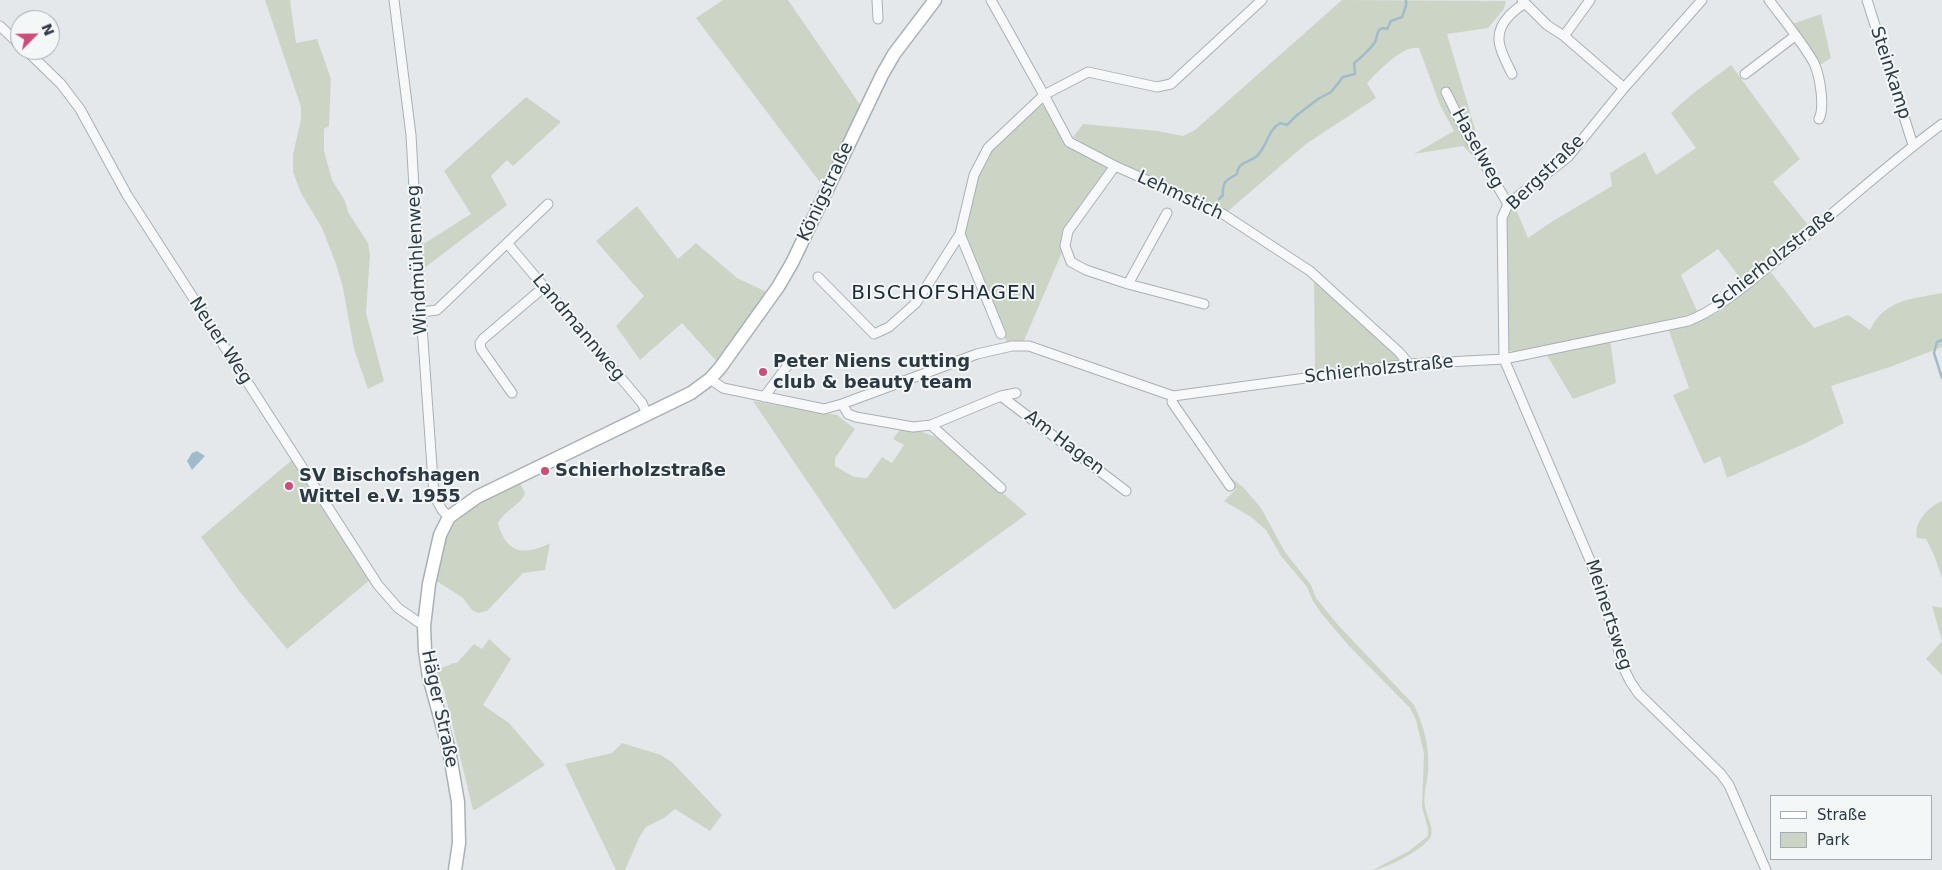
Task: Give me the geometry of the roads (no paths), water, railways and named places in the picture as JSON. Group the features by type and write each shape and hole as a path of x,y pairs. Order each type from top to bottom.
{"main road":[{"name":"Königstraße","path":"710,379 778,287 796,255 882,75 894,54 936,0"},
{"path":"449,517 477,497 691,393 710,379"},
{"name":"Häger Straße","path":"449,517 440,535 429,584 424,626 424,650 448,750 458,802 458,843 455,870"}],"street":[{"name":"Windmühlenweg","path":"394,0 411,135 434,495 442,510 449,517"},
{"path":"877,0 878,19"},
{"name":"Lehmstich","path":"991,0 1069,142 1115,166 1223,214 1292,259 1310,271 1399,352 1409,364"},
{"path":"818,277 874,334 889,327 916,303 960,234 974,175 988,148 1044,94 1088,72 1157,87 1171,84 1262,0"},
{"path":"1564,36 1590,0"},
{"name":"Bergstraße","path":"1504,359 1502,218 1508,204 1568,157 1624,88 1702,0"},
{"path":"1769,0 1814,64 1823,111 1819,119"},
{"name":"Steinkamp","path":"1867,0 1913,145"},
{"path":"1512,74 1501,50 1499,34 1502,24 1523,2 1547,25 1564,36 1624,88"},
{"path":"0,26 10,36"},
{"path":"1745,74 1795,36"},
{"name":"Neuer Weg","path":"36,60 61,84 80,109 127,196 378,585 398,608 424,626"},
{"name":"Haselweg","path":"1446,92 1465,131 1508,204"},
{"name":"Schierholzstraße","path":"710,379 723,388 824,409 977,354 1012,346 1029,346 1173,396 1409,364 1504,359 1688,321 1716,308 1805,237 1913,145 1942,124"},
{"path":"1115,166 1068,231 1065,246 1072,262 1086,270 1128,284 1204,304"},
{"path":"421,312 437,310 548,204"},
{"path":"1128,284 1167,213"},
{"path":"960,234 1001,334"},
{"name":"Landmannweg","path":"507,243 642,403 648,414"},
{"path":"512,393 480,344 483,339 544,287"},
{"name":"Meinertsweg","path":"1504,359 1589,558 1598,581 1624,669 1630,681 1638,692 1729,784 1766,870"},
{"path":"764,397 791,361"},
{"name":"Am Hagen","path":"842,404 848,414 856,417 913,427 931,424 1001,396 1016,393"},
{"name":"Am Hagen","path":"1001,396 1126,491"},
{"path":"1173,396 1172,402 1230,486"},
{"path":"931,424 1001,488"}],"water":[{"path":"197,451 205,456 192,470 187,461 192,453"}],"waterway":[{"path":"1219,199 1223,195 1223,187 1226,182 1237,174 1242,164 1261,152 1276,126 1280,123 1287,125 1318,99 1331,92 1343,77 1355,74 1354,63 1373,44 1379,30 1387,29 1391,21 1402,17 1406,0"},
{"path":"1942,340 1937,342 1934,353 1942,378"}],"place":[{"name":"Peter Niens cutting club & beauty team","path":"763,372"},
{"name":"Schierholzstraße","path":"545,471"},
{"name":"SV Bischofshagen Wittel e.V. 1955","path":"289,486"}],"district":[{"name":"BISCHOFSHAGEN","path":"944,294"}]}
